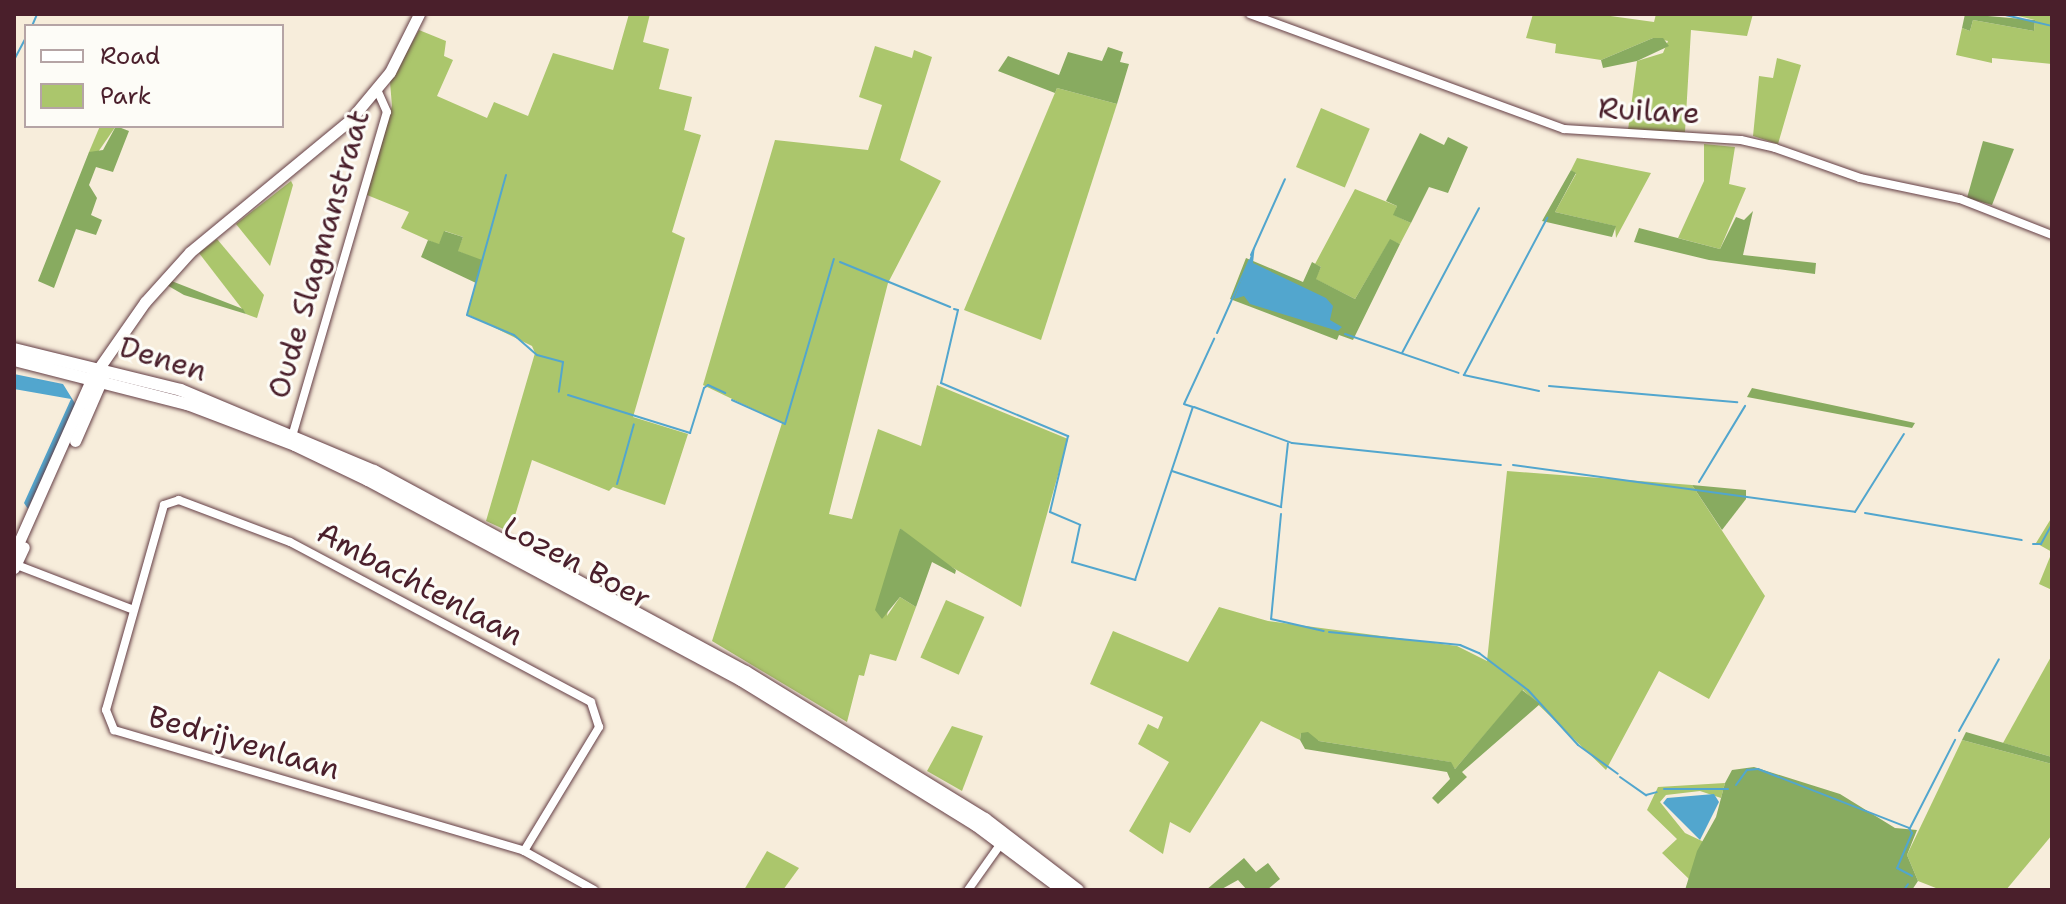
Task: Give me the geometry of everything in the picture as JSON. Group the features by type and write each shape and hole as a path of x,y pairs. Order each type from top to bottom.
{"main road":[{"path":"14,562 99,376 138,311 176,266 314,154 377,90 419,14"},
{"name":"Denen","path":"14,349 99,376"},
{"name":"Denen","path":"14,360 181,390 293,433"},
{"name":"Lozen Boer","path":"99,376 240,423 368,480 741,680 1005,838"},
{"name":"Lozen Boer","path":"293,433 374,471 746,672 1005,838 1078,890"},
{"path":"1005,838 1063,890"}],"street":[{"name":"Ruilare","path":"1250,14 1564,129 1741,140 1775,148 1860,178 1960,199 2052,235"},
{"name":"Oude Slagmanstraat","path":"293,433 387,112 377,90"},
{"name":"Ambachtenlaan","path":"131,609 159,512 179,500 290,542 591,702 599,727 524,851"},
{"path":"14,562 131,609"},
{"name":"Bedrijvenlaan","path":"131,609 106,710 114,730 524,851 594,890"},
{"path":"968,890 1005,838"}],"green space":[{"path":"629,14 650,14 643,42 669,49 659,89 692,97 684,130 701,135 672,232 685,238 633,417 688,434 665,505 613,487 609,491 532,460 510,532 486,521 535,353 532,346 467,314 482,261 457,251 463,237 445,231 439,245 401,228 409,212 367,195 392,106 390,82 419,30 446,41 444,56 453,60 437,96 487,118 494,102 528,116 553,53 613,70"},
{"path":"1533,14 1596,14 1654,22 1656,14 1753,14 1747,36 1691,30 1685,132 1628,130 1637,61 1663,53 1668,41 1653,38 1601,60 1555,53 1556,44 1526,38"},
{"path":"1965,14 2035,20 2034,31 1973,20 1970,31 1962,28"},
{"path":"2010,14 2052,14 2052,64 1992,58 1992,63 1956,55 1962,28 1970,31 1973,20 2034,31 2035,20"},
{"path":"1653,38 1663,38 1669,46 1637,61 1603,68 1601,60"},
{"path":"875,46 912,58 914,50 932,57 900,160 941,181 888,283 829,514 852,519 878,429 921,446 937,385 1068,439 1021,607 929,554 900,528 887,616 900,597 916,607 896,661 870,654 864,676 859,675 847,722 712,641 782,423 703,385 775,140 868,150 882,105 859,97"},
{"path":"1108,47 1123,52 1120,62 1129,64 1117,104 1057,88 1055,93 998,71 1008,56 1059,75 1068,52 1102,61"},
{"path":"1777,58 1801,65 1778,144 1753,136 1759,76 1773,78"},
{"path":"1057,88 1117,104 1041,340 964,310"},
{"path":"1321,108 1370,129 1345,188 1296,167"},
{"path":"99,128 115,128 96,155 89,152"},
{"path":"115,128 129,131 113,172 96,167 89,185 97,198 91,215 102,220 96,235 76,229 54,288 38,281 89,152 103,150"},
{"path":"1420,133 1444,145 1448,137 1468,147 1448,193 1429,187 1411,223 1393,215 1397,206 1386,201"},
{"path":"1983,141 2014,149 1992,205 1967,198"},
{"path":"1704,144 1735,147 1729,184 1746,188 1720,249 1678,238 1704,181"},
{"path":"1577,158 1651,173 1616,238 1615,226 1555,212 1576,174 1571,170"},
{"path":"1571,170 1576,173 1555,212 1616,226 1612,237 1542,221"},
{"path":"291,181 293,185 270,266 236,224"},
{"path":"1355,189 1397,206 1394,215 1411,223 1400,244 1390,240 1355,299 1315,279 1321,267 1315,264"},
{"path":"1753,211 1743,255 1816,263 1815,274 1709,260 1634,242 1639,228 1720,249 1736,217 1744,220"},
{"path":"444,231 463,237 458,251 482,260 476,283 421,257 428,240 439,244"},
{"path":"217,239 264,295 257,318 246,314 199,253"},
{"path":"1390,239 1400,244 1353,340 1339,335 1337,340 1230,299 1246,258 1303,282 1312,262 1321,267 1316,279 1355,299"},
{"path":"169,280 243,309 246,314 184,295 165,284"},
{"path":"1752,388 1915,423 1912,428 1747,397"},
{"path":"1507,471 1692,485 1765,596 1709,699 1659,671 1606,770 1523,690 1455,769 1450,762 1319,741 1301,733 1300,740 1261,721 1190,833 1170,822 1163,854 1129,831 1169,762 1138,744 1148,724 1158,729 1163,717 1090,684 1113,631 1188,662 1219,607 1268,621 1457,646 1487,661"},
{"path":"1692,485 1746,490 1746,499 1722,530"},
{"path":"2052,517 2052,552 2036,543"},
{"path":"900,528 956,570 955,574 932,562 916,607 900,597 882,619 875,610"},
{"path":"2052,552 2052,590 2039,584"},
{"path":"946,600 984,617 959,675 920,658"},
{"path":"2052,655 2052,757 2003,743"},
{"path":"1522,690 1540,704 1462,772 1467,777 1438,804 1432,798 1450,779 1447,772 1305,749 1300,740 1301,733 1308,732 1319,741 1451,762 1455,769"},
{"path":"952,726 983,736 962,791 927,771"},
{"path":"1966,732 2052,757 2052,764 1962,740"},
{"path":"1962,740 2052,764 2052,835 2006,890 1941,890 1918,881 1907,855"},
{"path":"1754,767 1840,794 1895,828 1917,830 1907,855 1918,881 1912,890 1685,890 1697,851 1716,817 1725,783 1732,770"},
{"path":"1725,783 1721,798 1700,791 1666,795 1660,802 1685,833 1704,842 1689,879 1662,853 1677,839 1647,810 1658,787"},
{"path":"767,851 799,868 783,890 744,890"},
{"path":"1244,858 1256,872 1268,863 1280,879 1267,890 1247,890 1238,880 1220,890 1206,890"}],"water":[{"path":"1255,245 1253,263 1326,298 1333,306 1330,320 1342,327 1338,331 1250,304 1244,296 1234,299"},
{"path":"14,374 63,384 76,405 28,509 24,503 71,399 14,389"},
{"path":"1714,794 1719,802 1700,840 1663,803 1667,798"}],"waterway":[{"path":"33,24 37,14"},
{"path":"2001,14 2052,26"},
{"path":"14,60 24,41"},
{"path":"506,175 467,315 514,335 537,355 563,362 559,392"},
{"path":"1251,255 1285,179"},
{"path":"1402,353 1479,208"},
{"path":"1539,391 1464,375 1547,218"},
{"path":"732,400 785,424 834,259"},
{"path":"1217,333 1249,261"},
{"path":"840,262 950,307"},
{"path":"954,309 958,310 941,383 1068,436 1050,512 1080,525 1072,562 1135,580 1193,407 1184,404 1214,339"},
{"path":"1345,334 1459,373"},
{"path":"568,395 690,433 704,388 708,385 725,393"},
{"path":"1549,386 1737,402"},
{"path":"1699,482 1745,406"},
{"path":"1194,407 1292,443 1501,465"},
{"path":"617,484 634,424"},
{"path":"1513,465 1855,512 1904,434"},
{"path":"1172,471 1281,507 1288,443"},
{"path":"1865,513 2022,540"},
{"path":"1281,514 1271,619 1324,631"},
{"path":"2033,544 2041,544 2052,524"},
{"path":"1329,632 1460,645 1479,653 1528,690 1578,745 1618,774"},
{"path":"1959,731 1999,659"},
{"path":"1910,828 1955,740"},
{"path":"1736,785 1747,770 1758,769 1909,828 1912,833 1897,868 1912,876"},
{"path":"1620,777 1646,795 1657,792"},
{"path":"1664,789 1728,789"},
{"path":"1904,890 1908,884"}]}
